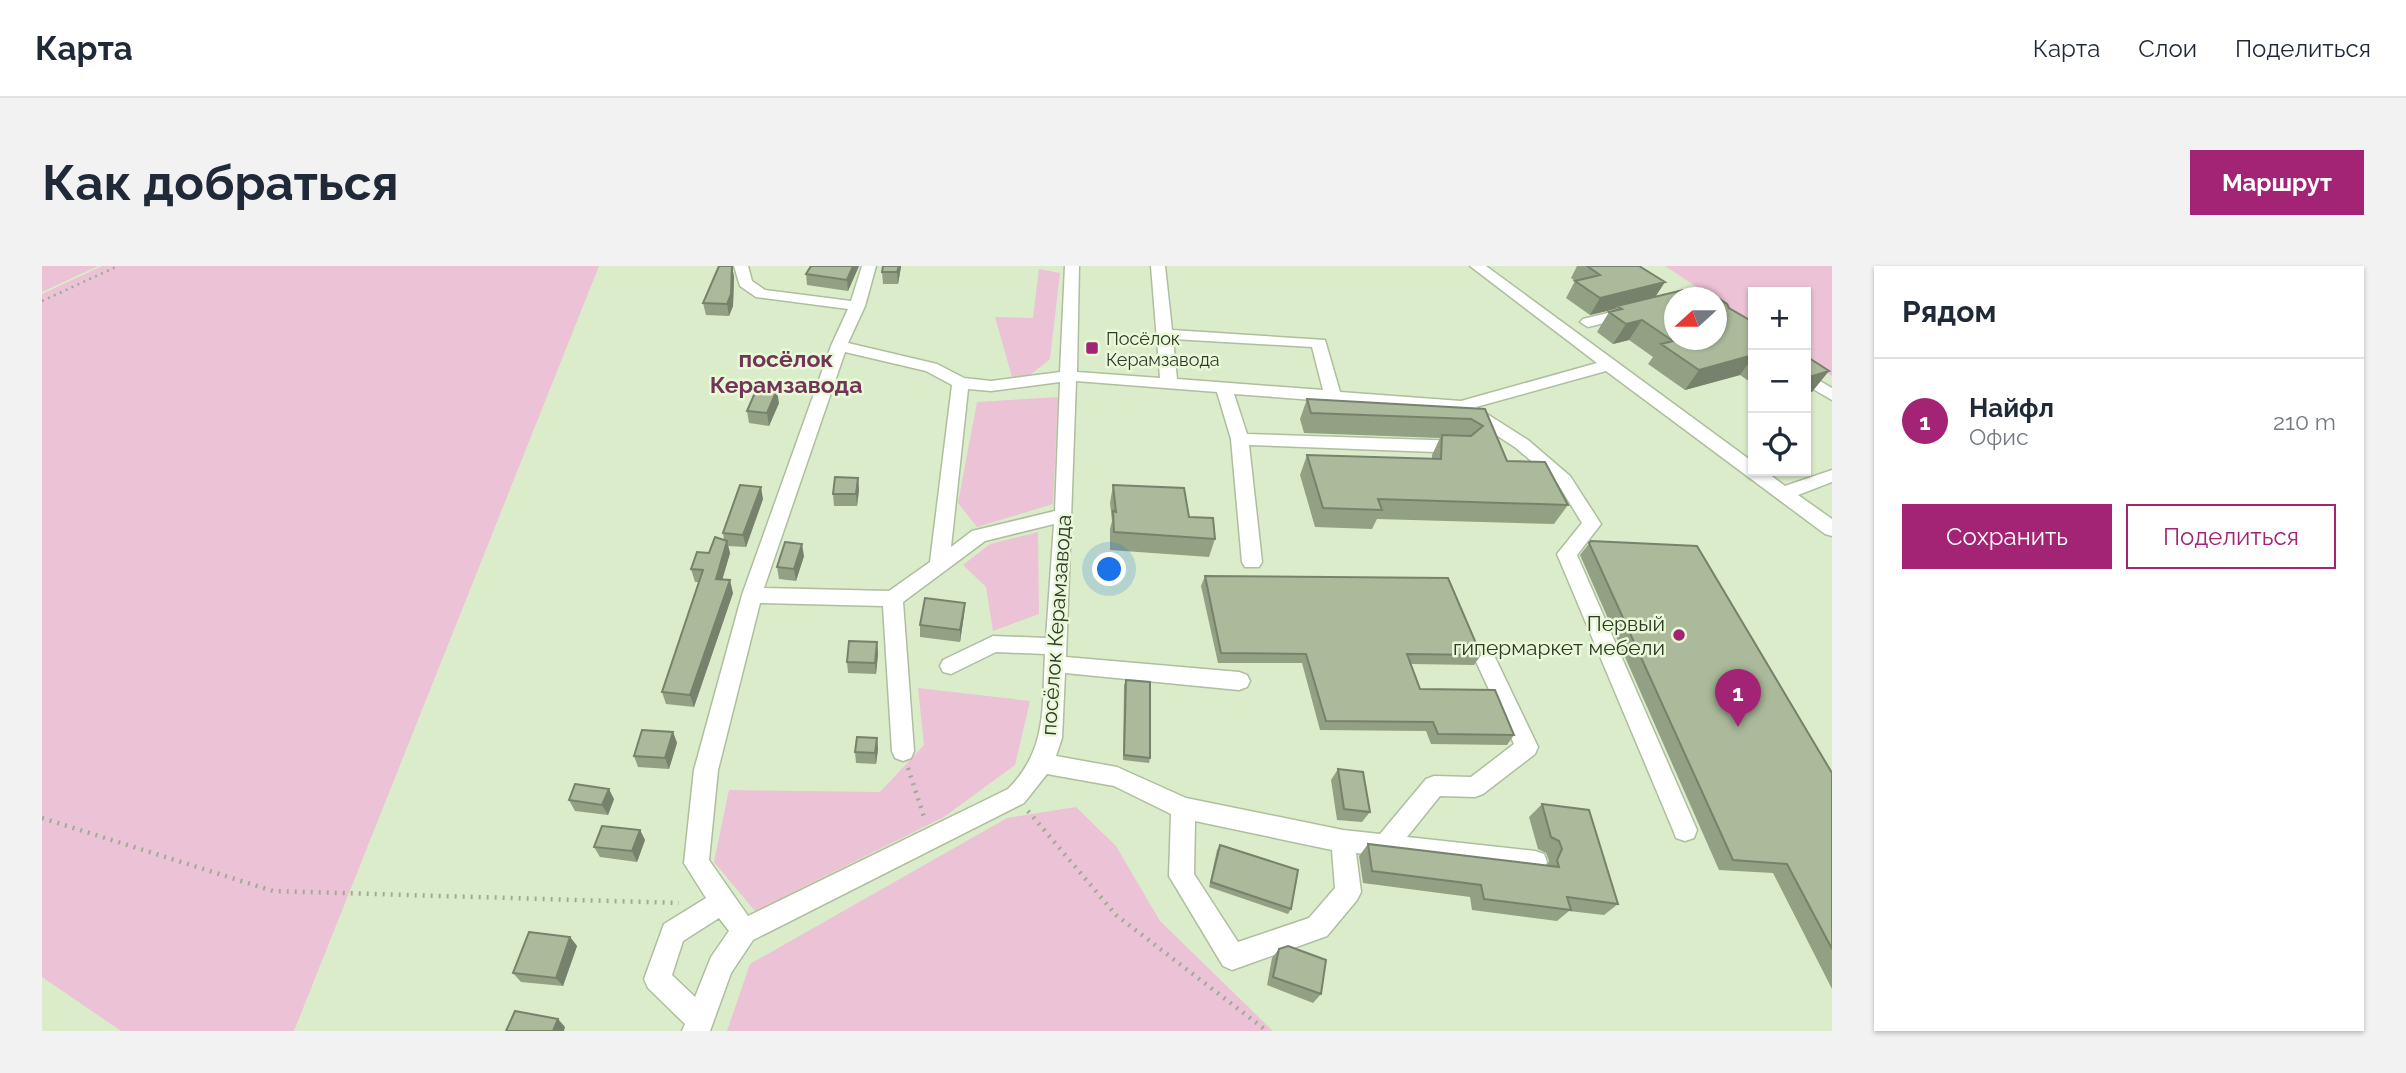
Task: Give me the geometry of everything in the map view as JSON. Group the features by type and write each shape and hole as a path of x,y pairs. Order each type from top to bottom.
{"street":[{"path":"741,266 745,283 761,294 857,306"},
{"path":"744,932 696,863 706,770 752,595 869,266"},
{"name":"посёлок Керамзавода","path":"698,1026 720,966 744,932 1016,796 1033,780 1043,764 1051,738 1056,655 1070,376 1072,266"},
{"path":"1158,266 1169,384"},
{"path":"1477,266 1832,529"},
{"path":"1588,322 1664,305"},
{"path":"1164,334 1319,343 1333,396"},
{"path":"839,346 931,367 960,383 991,386 1070,376 1461,406 1609,365"},
{"path":"1811,381 1832,396"},
{"path":"939,565 960,383"},
{"path":"1224,388 1240,439 1252,562"},
{"path":"1461,406 1522,444 1564,480 1592,524 1567,554 1685,830"},
{"path":"1240,439 1461,447"},
{"path":"1783,493 1832,476"},
{"path":"752,595 892,599 979,536 1064,515"},
{"path":"892,599 903,751"},
{"path":"951,666 993,644 1239,681"},
{"path":"1386,845 1434,786 1475,787 1527,747 1484,655"},
{"path":"1043,764 1117,777 1183,808 1343,841 1535,862"},
{"path":"1183,808 1181,876 1231,957 1318,927 1348,892 1343,841"},
{"path":"698,1026 657,979 673,933 723,901"}],"path":[{"path":"42,301 118,266"},
{"path":"903,751 931,839"},
{"path":"1016,796 1116,915 1267,1031"},
{"path":"42,818 273,891 685,902"}],"shaded area":[{"path":"42,266 98,266 42,292"},
{"path":"102,266 599,266 294,1031 121,1031 42,977 42,294"},
{"path":"1665,266 1832,266 1832,376 1811,361 1811,287 1748,287 1748,321 1727,307 1727,287 1697,287"},
{"path":"1039,269 1060,273 1050,359 1029,376 1012,377 995,317 1033,318"},
{"path":"1058,397 1053,504 977,527 958,503 977,402"},
{"path":"1038,532 1039,614 993,631 986,587 963,565 990,544"},
{"path":"918,688 1030,701 1015,765 944,817 755,911 714,862 729,790 880,792 924,745"},
{"path":"1076,807 1116,846 1160,921 1273,1031 727,1031 750,964 1007,818"}],"building":[{"path":"719,266 732,266 731,294 727,304 703,303"},
{"path":"811,266 853,266 847,280 806,274"},
{"path":"883,266 899,266 897,272 882,272"},
{"path":"1587,266 1639,266 1665,282 1600,298 1575,281 1600,275"},
{"path":"1664,295 1664,335 1642,320 1626,324 1609,312 1622,309 1617,306"},
{"path":"1727,304 1748,319 1748,356 1699,370 1670,350 1727,350"},
{"path":"1811,359 1829,371 1811,376"},
{"path":"757,388 777,390 767,413 747,411"},
{"path":"1307,399 1485,409 1507,461 1545,462 1568,505 1378,499 1382,510 1323,508 1307,455 1441,459 1442,435 1471,436 1483,426 1471,419 1311,413"},
{"path":"835,477 858,478 856,494 833,494"},
{"path":"740,485 761,487 743,535 723,533"},
{"path":"1113,485 1184,488 1189,517 1213,518 1215,539 1114,532 1113,511 1116,512"},
{"path":"715,537 727,541 716,579 730,580 690,695 662,692 703,570 691,569 697,552 709,553"},
{"path":"785,542 802,544 794,569 777,567"},
{"path":"1589,543 1697,546 1832,773 1832,949 1787,864 1733,860"},
{"path":"1205,576 1448,578 1481,655 1407,654 1420,689 1495,690 1514,735 1438,734 1433,722 1326,721 1306,654 1221,653"},
{"path":"925,598 965,603 960,630 920,625"},
{"path":"849,641 877,642 875,663 847,662"},
{"path":"1126,680 1150,682 1150,758 1124,755"},
{"path":"642,730 673,732 665,758 634,756"},
{"path":"857,737 877,738 875,753 855,752"},
{"path":"1338,769 1363,772 1370,812 1344,809"},
{"path":"575,784 609,789 602,805 569,800"},
{"path":"1542,804 1589,810 1618,904 1567,897 1571,910 1484,899 1481,885 1372,871 1368,844 1559,867 1557,860 1562,849 1559,841 1551,837"},
{"path":"602,826 640,830 632,851 594,847"},
{"path":"1220,845 1298,870 1291,909 1211,882"},
{"path":"529,932 570,937 556,978 513,973"},
{"path":"1288,946 1326,960 1321,994 1273,977 1279,949"},
{"path":"515,1011 558,1019 553,1031 506,1031"}],"place":[{"name":"Посёлок Керамзавода","path":"1092,348"},
{"name":"Первый гипермаркет мебели","path":"1679,635"},
{"name":"Найфл","path":"1738,727"}],"district":[{"name":"посёлок Керамзавода","path":"786,371"}]}
